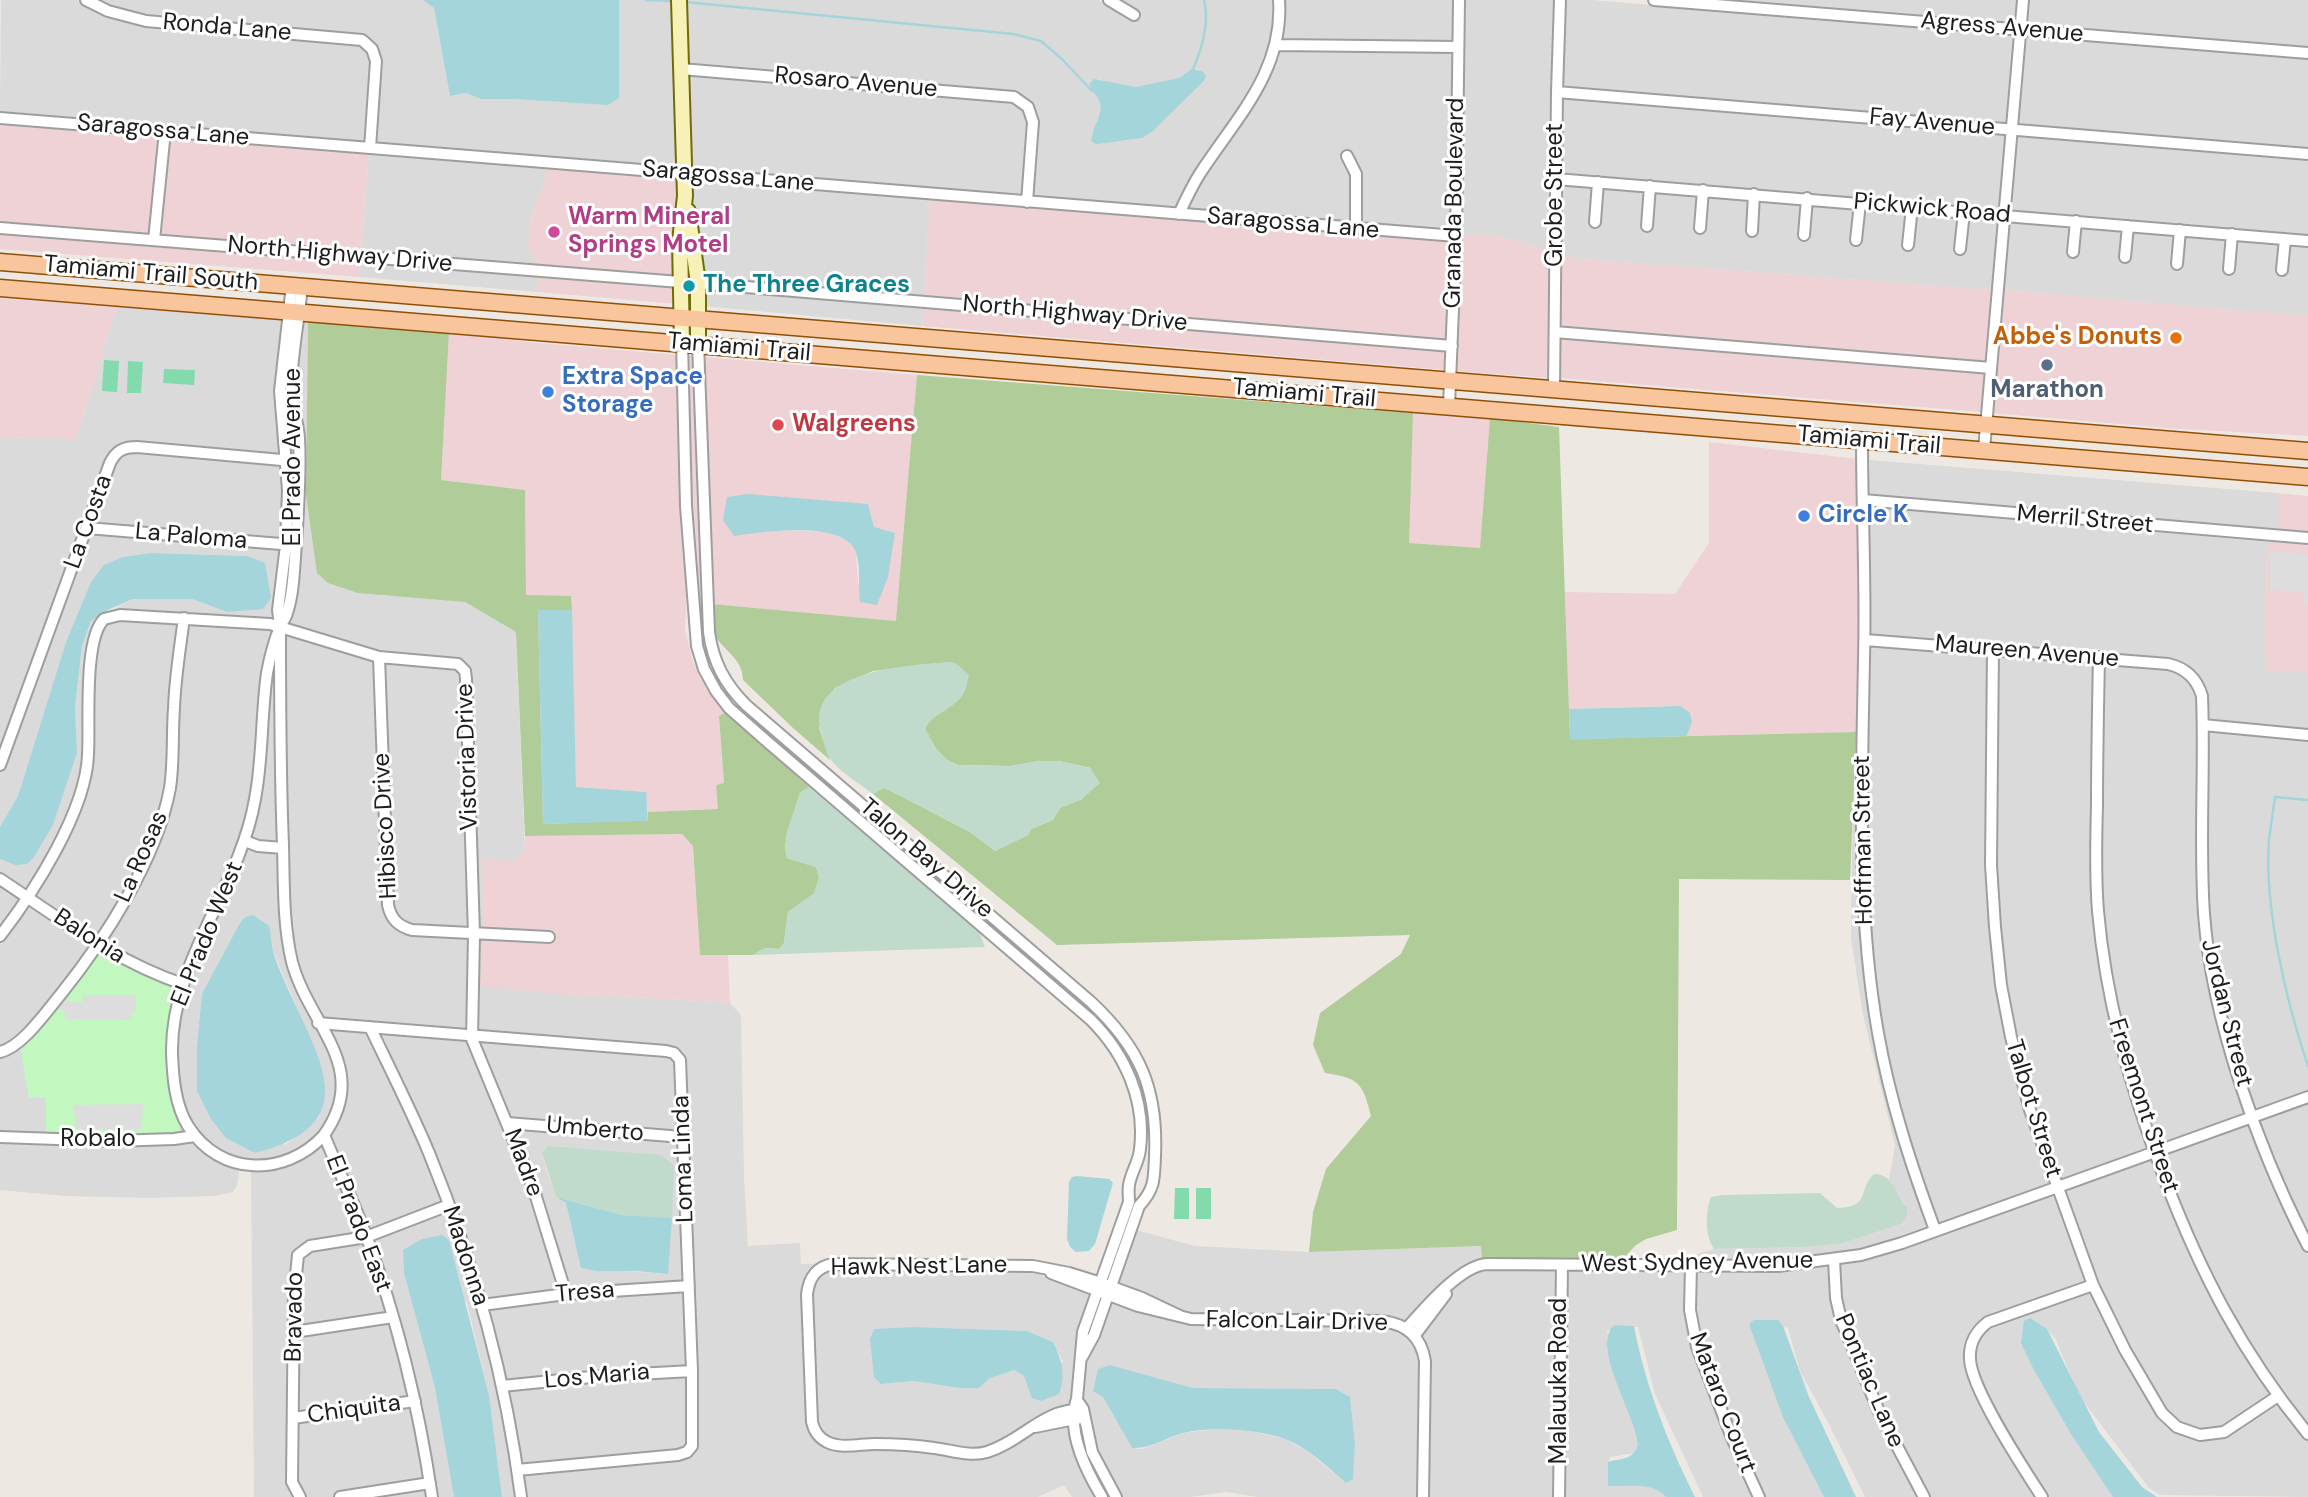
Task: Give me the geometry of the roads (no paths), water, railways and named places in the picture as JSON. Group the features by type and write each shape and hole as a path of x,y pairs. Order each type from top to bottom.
{"main road":[{"name":"Tamiami Trail South","path":"0,262 297,286"},
{"name":"Tamiami Trail","path":"297,286 2308,451"},
{"name":"Tamiami Trail South","path":"0,288 294,312"},
{"name":"Tamiami Trail","path":"294,312 2308,477"}],"street":[{"name":"Ronda Lane","path":"86,0 115,14 146,21 355,38 369,46 376,61 370,148"},
{"path":"1109,0 1134,15"},
{"path":"1179,214 1198,177 1261,83 1276,45 1279,0"},
{"name":"Granada Boulevard","path":"1449,406 1456,236 1459,0"},
{"name":"Grobe Street","path":"1554,389 1560,0"},
{"name":"Agress Avenue","path":"1654,0 2308,53"},
{"path":"1984,450 2023,0"},
{"path":"679,5 685,174 680,282 690,318"},
{"path":"1276,45 1458,47"},
{"name":"Rosaro Avenue","path":"681,69 1006,96 1020,100 1028,107 1033,125 1027,202"},
{"name":"Fay Avenue","path":"1557,92 2308,153"},
{"name":"Saragossa Lane","path":"0,118 1456,236"},
{"path":"154,240 165,131"},
{"path":"1347,156 1356,174 1356,228"},
{"name":"Pickwick Road","path":"1556,179 2308,241"},
{"path":"1595,222 1598,182"},
{"path":"1647,226 1650,186"},
{"path":"1700,228 1703,190"},
{"path":"1752,231 1755,194"},
{"path":"685,196 698,283 690,318 690,344"},
{"path":"1804,235 1807,198"},
{"path":"1856,240 1860,203"},
{"path":"1908,245 1912,207"},
{"path":"1960,249 1964,212"},
{"path":"2073,252 2076,221"},
{"path":"2125,257 2129,226"},
{"name":"North Highway Drive","path":"0,228 680,282"},
{"path":"2177,264 2180,230"},
{"path":"2229,269 2232,234"},
{"path":"2281,270 2285,239"},
{"name":"North Highway Drive","path":"698,283 1452,346"},
{"name":"El Prado Avenue","path":"280,626 287,614 290,600 293,461 299,435 286,398 297,286"},
{"path":"1555,332 1991,368"},
{"name":"Talon Bay Drive","path":"690,344 686,506 695,632 700,660 711,684 729,708 1076,1008 1106,1037 1126,1067 1137,1101 1141,1136 1137,1164 1129,1185 1129,1202 1093,1339 1082,1357 1078,1411 1084,1460 1102,1497"},
{"name":"Talon Bay Drive","path":"690,344 709,632 715,660 724,679 746,705 1091,1002 1118,1029 1137,1058 1151,1095 1155,1124 1155,1169 1152,1190 1139,1206 1104,1290"},
{"name":"Hoffman Street","path":"1862,441 1865,640 1862,861 1865,931 1872,996 1893,1104 1935,1230"},
{"name":"La Costa","path":"0,765 111,460 118,452 137,447 293,461"},
{"name":"Merril Street","path":"1863,500 2308,538"},
{"name":"La Paloma","path":"87,528 291,545"},
{"name":"Vistoria Drive","path":"28,897 68,824 84,781 95,638 99,624 107,617 116,615 264,623 379,657 454,662 465,671 474,934 472,1035"},
{"name":"La Rosas","path":"0,1052 10,1049 18,1042 53,1003 99,944 143,862 166,803 171,777 176,681 184,618"},
{"name":"El Prado West","path":"280,626 268,670 260,728 257,789 245,841 183,985 174,1029 174,1077 179,1106 195,1136 221,1156 233,1161 257,1166 278,1164 308,1150 324,1135"},
{"name":"El Prado East","path":"280,626 279,762 284,903 289,950 299,984 336,1053 342,1077 338,1105 324,1135 366,1237 393,1317 415,1401 432,1497"},
{"name":"Maureen Avenue","path":"1865,640 1993,648 2168,664 2188,673"},
{"name":"Talbot Street","path":"1993,648 1991,865 1997,955 2016,1061 2030,1110 2093,1285 2149,1392 2165,1418 2177,1427 2200,1435 2224,1432 2278,1396"},
{"name":"Hibisco Drive","path":"379,657 390,914 399,925 407,929 549,937"},
{"name":"Freemont Street","path":"2099,657 2096,875 2099,920 2115,1023 2127,1069 2154,1152 2208,1282 2243,1346 2308,1434"},
{"name":"Jordan Street","path":"2188,673 2195,680 2202,696 2203,883 2207,946 2222,1020 2253,1117 2292,1215 2308,1246"},
{"path":"2203,725 2308,735"},
{"path":"245,841 258,846 283,848"},
{"name":"Balonia","path":"0,879 138,967 183,985"},
{"path":"0,936 28,897"},
{"name":"Loma Linda","path":"318,1023 672,1052 678,1058 681,1066 692,1371 693,1441 690,1449 685,1453 517,1470"},
{"name":"Madonna","path":"370,1027 423,1140 449,1205 482,1305 502,1386 521,1497"},
{"name":"Madre","path":"472,1035 476,1052 533,1187 566,1294"},
{"name":"West Sydney Avenue","path":"1411,1332 1426,1306 1470,1268 1483,1264 1778,1266 1834,1260 1876,1251 2308,1097"},
{"name":"Umberto","path":"507,1123 683,1137"},
{"name":"Robalo","path":"0,1137 113,1140 195,1136"},
{"path":"1137,1164 1155,1169"},
{"path":"1129,1192 1147,1198"},
{"name":"Bravado","path":"300,1497 292,1482 295,1265 300,1252 314,1244 366,1237 449,1205"},
{"name":"Pontiac Lane","path":"1834,1260 1836,1298 1841,1320 1880,1414 1924,1497"},
{"name":"Hawk Nest Lane","path":"1078,1411 1046,1417 1035,1427 980,1453 903,1445 835,1445 825,1441 815,1431 812,1422 807,1294 809,1283 822,1267 833,1264 1027,1265 1069,1273 1104,1290"},
{"name":"Malauuka Road","path":"1559,1497 1562,1265"},
{"name":"Mataro Court","path":"1691,1265 1690,1310 1697,1347 1759,1497"},
{"path":"2042,1497 2009,1444 1979,1387 1970,1365 1971,1346 1976,1335 1988,1322 2093,1285"},
{"name":"Tresa","path":"482,1305 566,1294 689,1286"},
{"name":"Falcon Lair Drive","path":"1104,1290 1149,1309 1200,1320 1382,1321 1411,1332 1422,1348 1425,1361 1423,1497"},
{"path":"294,1332 393,1317"},
{"name":"Los Maria","path":"502,1386 601,1376 692,1371"},
{"name":"Chiquita","path":"293,1418 415,1401"},
{"name":"Talon Bay Drive","path":"1078,1411 1097,1464 1116,1497"},
{"path":"340,1497 430,1483"}],"water":[{"path":"423,0 619,0 619,98 608,105 481,99 466,93 450,96 434,8"},
{"path":"1192,69 1202,71 1206,76 1204,81 1153,131 1143,138 1097,144 1092,142 1100,108 1099,100 1089,84 1094,79 1136,87 1179,78"},
{"path":"748,494 868,504 874,527 895,533 888,577 877,605 860,602 856,553 849,542 837,535 801,530 734,536 723,520 727,497"},
{"path":"150,553 247,556 265,563 271,598 263,609 227,612 192,599 133,599 91,621 82,646 75,707 77,753 53,825 27,864 15,865 0,859 0,827 18,796 66,642 91,582 104,565 123,557"},
{"path":"538,610 572,610 576,787 646,792 648,821 543,824"},
{"path":"1680,706 1690,713 1692,722 1687,736 1570,740 1569,709"},
{"path":"253,915 269,926 275,957 312,1040 321,1064 325,1087 323,1107 311,1125 290,1141 255,1153 226,1138 211,1119 197,1091 197,1047 202,994 240,923 245,917"},
{"path":"1072,1177 1109,1179 1113,1183 1095,1244 1089,1251 1076,1252 1067,1239 1069,1182"},
{"path":"556,1197 622,1215 672,1218 668,1274 581,1268 566,1203"},
{"path":"442,1235 449,1240 489,1395 502,1497 454,1497 435,1388 404,1273 403,1250 422,1239"},
{"path":"2030,1318 2047,1329 2099,1432 2142,1487 2157,1497 2113,1497 2071,1434 2021,1343 2024,1321"},
{"path":"1754,1320 1778,1320 1783,1326 1809,1397 1856,1497 1824,1497 1783,1417 1750,1327"},
{"path":"1614,1325 1634,1326 1658,1413 1695,1497 1666,1497 1647,1487 1608,1486 1608,1462 1626,1458 1633,1454 1638,1445 1607,1349 1608,1335"},
{"path":"915,1327 1027,1331 1053,1342 1062,1368 1059,1394 1041,1401 1032,1398 1024,1376 1014,1370 990,1378 979,1388 959,1388 914,1381 881,1384 874,1377 870,1339 874,1329"},
{"path":"1110,1365 1193,1388 1336,1389 1350,1397 1355,1444 1353,1479 1346,1483 1302,1447 1285,1439 1248,1431 1194,1431 1145,1447 1132,1448 1103,1397 1093,1391 1098,1369"}],"waterway":[{"path":"646,0 674,1"},
{"path":"1192,71 1204,36 1204,0"},
{"path":"685,2 1013,34 1041,41 1092,91"},
{"path":"2308,800 2275,797 2268,867 2278,954 2308,1066"}],"place":[{"name":"Warm Mineral Springs Motel","path":"554,232"},
{"name":"The Three Graces","path":"689,286"},
{"name":"Abbe's Donuts","path":"2176,338"},
{"name":"Marathon","path":"2047,365"},
{"name":"Extra Space Storage","path":"548,392"},
{"name":"Walgreens","path":"778,425"},
{"name":"Circle K","path":"1804,516"}]}
